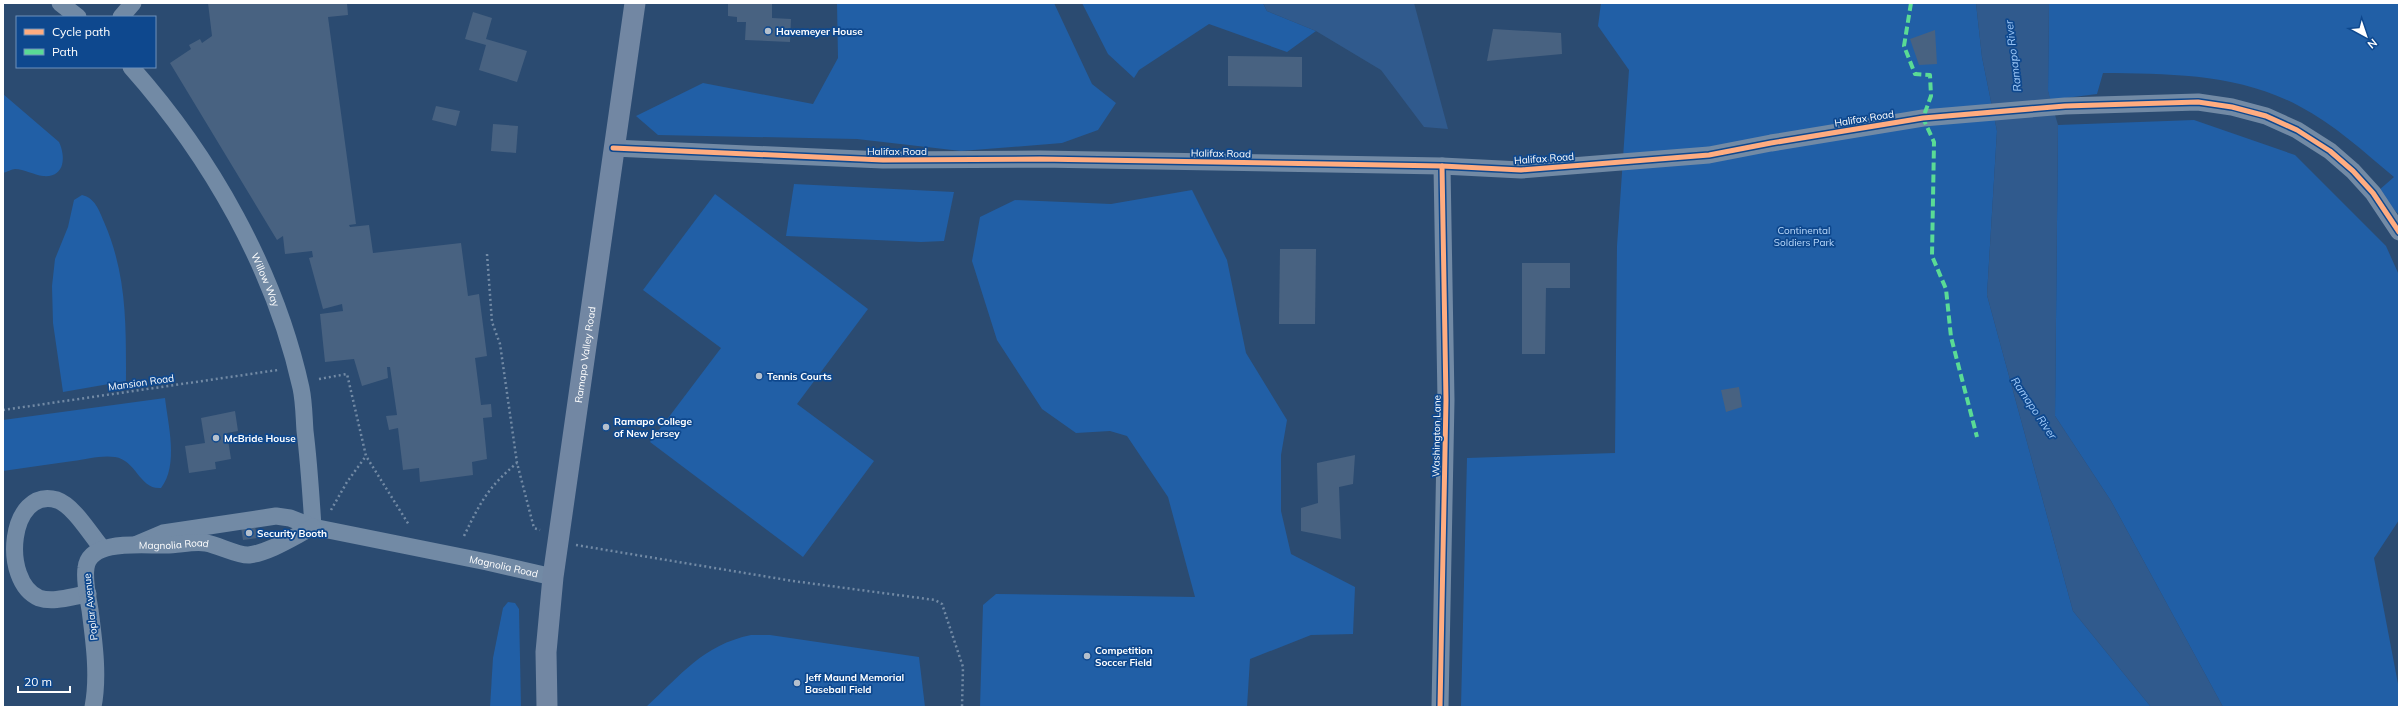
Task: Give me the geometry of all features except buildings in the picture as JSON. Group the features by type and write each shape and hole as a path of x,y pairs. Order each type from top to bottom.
{"main road":[{"name":"Ramapo Valley Road","path":"547,707 546,652 553,577 613,148 635,3"}],"street":[{"path":"60,3 77,16"},
{"path":"122,16 133,3"},
{"name":"Willow Way","path":"132,68 196,148 225,196 262,272 291,353 301,390 313,527"},
{"name":"Halifax Road","path":"613,148 883,160 1040,160 1442,166 1522,170 1709,155 1778,141 1923,118 1985,114 2065,106 2198,102 2232,107 2266,116 2304,134 2330,151 2353,171 2373,193 2399,232"},
{"name":"Washington Lane","path":"1440,707 1446,400 1442,166"},
{"path":"88,594 51,600 39,598 26,590 16,578 12,559 12,538 15,523 33,503 45,499 56,500 67,506 102,548 136,544"},
{"name":"Magnolia Road","path":"136,544 163,533 276,516 290,518 313,527 488,562 553,577"},
{"name":"Magnolia Road","path":"136,544 166,545 204,543 221,546 247,555 261,553 313,527"},
{"name":"Poplar Avenue","path":"93,707 95,698 94,642 86,567 93,555 102,548"}],"path":[{"path":"487,254 492,322 500,344 517,463 534,528"},
{"path":"319,379 347,374 366,456 409,525"},
{"path":"332,510 347,482 366,456"},
{"path":"464,536 483,498 498,479 517,463"},
{"path":"577,545 793,581 935,600 942,604 963,667 962,707"}],"green space":[{"path":"837,3 1054,3 1092,84 1116,103 1098,130 1062,143 961,151 857,139 658,135 636,116 703,83 813,104 838,58"},
{"path":"1082,3 1263,3 1267,11 1316,31 1287,52 1209,24 1139,70 1134,78 1108,54"},
{"name":"Continental Soldiers Park","path":"1601,3 1976,3 1982,57 1997,131 1987,295 2073,611 2151,707 1461,707 1467,458 1615,453 1617,246 1629,70 1598,26"},
{"path":"2049,3 2399,3 2399,215 2378,191 2394,177 2348,139 2312,113 2276,95 2252,87 2227,81 2178,75 2103,73 2097,94 2050,100 2048,91"},
{"path":"3,94 59,142 63,154 63,160 60,170 56,174 43,176 15,169 3,173"},
{"path":"2194,120 2295,155 2386,246 2399,275 2399,520 2374,558 2399,689 2399,707 2223,707 2111,501 2055,416 2058,125"},
{"path":"794,184 954,192 944,241 921,242 786,236"},
{"path":"1192,190 1227,260 1246,353 1287,420 1281,455 1281,511 1291,554 1355,587 1353,634 1311,635 1250,659 1247,707 980,707 983,605 996,594 1195,597 1168,497 1127,436 1110,431 1076,433 1042,409 997,340 972,261 980,217 1015,200 1111,204"},
{"name":"Tennis Courts","path":"715,194 868,309 797,404 874,461 803,557 650,442 721,348 643,290"},
{"path":"82,195 90,199 98,209 112,242 117,261 124,300 126,381 63,392 53,323 52,286 55,259 68,227 74,200"},
{"path":"165,398 170,432 171,457 170,468 161,488 148,484 128,463 115,457 105,456 3,471 3,420"},
{"path":"508,602 515,603 519,609 521,707 490,707 493,658 503,608"},
{"name":"Jeff Maund Memorial Baseball Field","path":"751,635 770,635 919,657 925,707 646,707 682,673 706,654 719,646"}],"water":[{"path":"1263,3 1414,3 1448,129 1424,127 1381,70 1316,31 1267,11"},
{"name":"Ramapo River","path":"1976,3 2049,3 2048,91 2058,125 2055,416 2111,501 2223,707 2151,707 2073,611 1987,295 1997,131 1982,57"}],"marked path":[{"path":"1911,3 1904,46 1915,74 1930,75 1931,96 1923,118 1934,142 1932,256 1946,289 1951,337 1977,437"}],"cycle path":[{"path":"613,148 883,160 1040,159 1442,166 1521,170 1709,155 1771,143 1923,118 2065,106 2198,102 2232,107 2266,116 2297,130 2330,151 2353,171 2373,193 2399,232"},
{"path":"1440,707 1446,400 1442,166"}],"place":[{"name":"Havemeyer House","path":"768,31"},
{"name":"Tennis Courts","path":"759,376"},
{"name":"Ramapo College of New Jersey","path":"606,427"},
{"name":"McBride House","path":"216,438"},
{"name":"Security Booth","path":"249,533"},
{"name":"Competition Soccer Field","path":"1087,656"},
{"name":"Jeff Maund Memorial Baseball Field","path":"797,683"}]}
